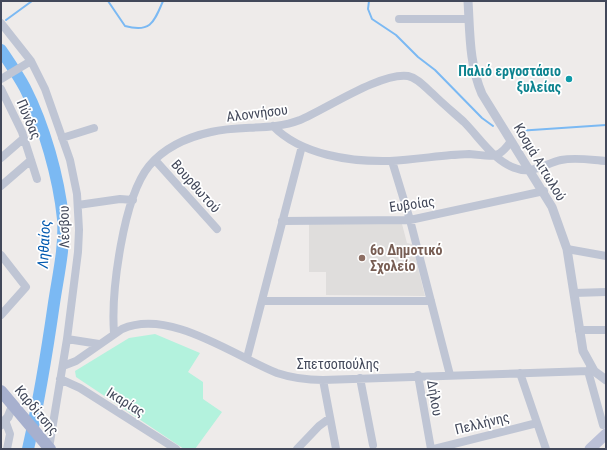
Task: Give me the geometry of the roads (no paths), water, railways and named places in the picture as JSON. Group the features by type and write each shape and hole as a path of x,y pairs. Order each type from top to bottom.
{"main road":[{"name":"Καρδίτσης","path":"1,391 48,447"},
{"path":"590,449 605,429"},
{"path":"601,449 606,444"}],"street":[{"name":"Κοσμά Αιτωλού","path":"468,1 473,67 476,80 511,141 544,191 552,207 567,249 583,351 590,369 606,380"},
{"path":"399,19 469,19"},
{"name":"Λέσβου","path":"1,23 30,61 50,99 73,171 78,205 79,244 63,366 48,447"},
{"path":"3,78 30,61"},
{"name":"Αλοννήσου","path":"114,333 117,269 133,200 141,178 155,160 168,149 198,135 222,130 273,126 301,119 341,98 388,79 408,76 418,81 462,121 496,156 516,169 531,170"},
{"name":"Πύνδας","path":"1,89 4,104 24,138 37,179"},
{"path":"273,126 286,137 302,146 324,153 346,158 392,161 460,155 489,158 502,152 511,141"},
{"path":"62,138 94,128"},
{"path":"1,158 24,138"},
{"path":"247,358 302,146"},
{"path":"531,170 561,160 572,159 606,161"},
{"name":"Πύνδας","path":"1,186 31,160"},
{"name":"Βουρθωτού","path":"155,160 217,229"},
{"path":"392,161 410,220 450,375"},
{"name":"Ευβοίας","path":"282,221 410,220 544,191"},
{"path":"78,205 120,199 133,200"},
{"path":"567,249 606,256"},
{"path":"1,315 26,287 2,258"},
{"path":"574,293 606,292"},
{"path":"262,300 431,301"},
{"name":"Σπετσοπούλης","path":"63,366 76,361 114,333 137,324 165,326 196,336 290,377 323,380 590,369"},
{"path":"579,330 606,330"},
{"path":"67,339 99,344"},
{"path":"590,369 605,429"},
{"path":"520,373 546,449"},
{"name":"Δήλου","path":"418,375 431,449"},
{"path":"360,378 373,445"},
{"name":"Ικαρίας","path":"60,379 80,388 176,449"},
{"path":"323,380 336,449"},
{"path":"8,449 10,434 3,422 13,405"},
{"path":"297,449 330,418"},
{"name":"Πελλήνης","path":"434,449 537,423"}],"waterway":[{"path":"6,20 32,1"},
{"path":"108,1 125,26 134,28 146,27 150,24 157,15 163,1"},
{"path":"369,1 368,9 372,19 396,35 418,57 435,70 482,118 493,126"},
{"name":"Ληθαίος","path":"1,50 25,88 38,118 50,152 58,186 63,219 61,261 36,413 28,449"},
{"path":"517,131 606,125"}],"place":[{"name":"Παλιό εργοστάσιο ξυλείας","path":"569,79"},
{"name":"6ο Δημοτικό Σχολείο","path":"362,258"}]}
